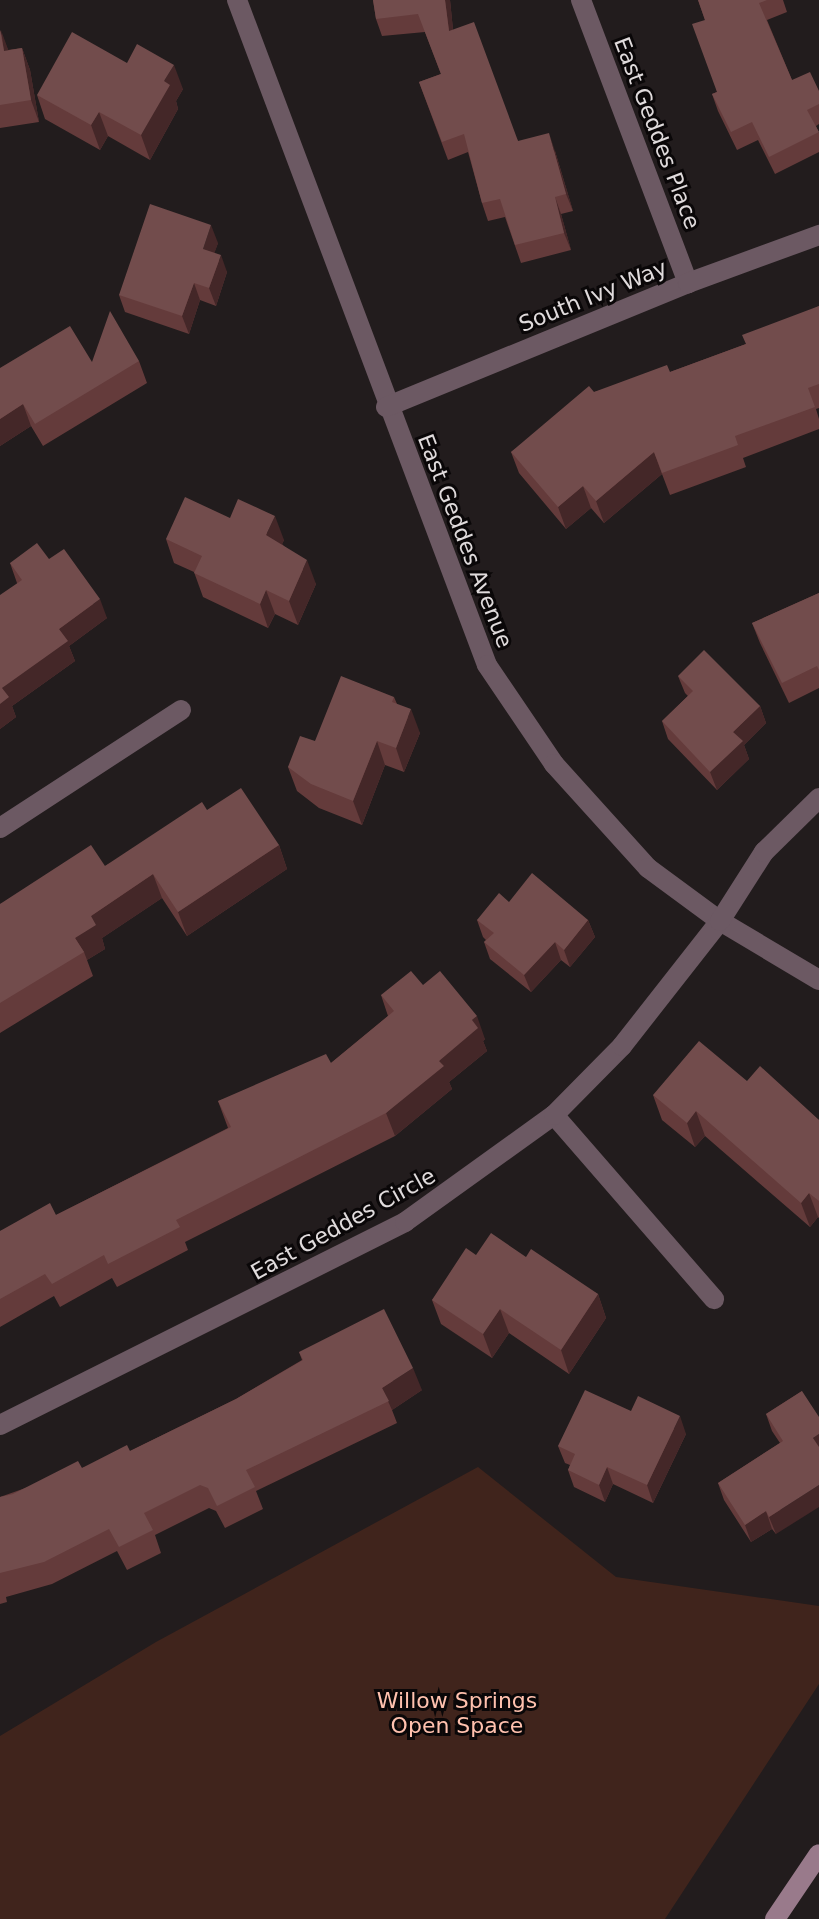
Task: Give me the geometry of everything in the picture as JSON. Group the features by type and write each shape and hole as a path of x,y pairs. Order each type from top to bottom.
{"main road":[{"path":"775,1919 819,1854"}],"street":[{"name":"East Geddes Avenue","path":"237,0 386,407 487,665 522,722 648,868 720,921 819,980"},
{"name":"East Geddes Place","path":"581,0 688,283"},
{"name":"South Ivy Way","path":"386,407 688,283 819,235"},
{"path":"0,828 181,710"},
{"name":"East Geddes Circle","path":"0,1425 379,1237 455,1189 554,1115 622,1046 720,921 764,852 819,798"},
{"path":"554,1115 714,1299"}],"green space":[{"name":"Willow Springs Open Space","path":"478,1467 616,1577 819,1606 819,1684 665,1919 0,1919 0,1736 156,1642"}],"building":[{"path":"373,0 445,0 449,31 474,22 518,141 549,133 566,194 555,197 564,233 515,245 500,199 482,203 464,134 442,142 419,82 441,74 418,14 376,19"},
{"path":"698,0 767,0 759,3 792,80 810,72 819,91 819,104 807,110 819,132 769,157 752,122 731,132 712,94 717,92 692,24 705,20"},
{"path":"0,30 4,51 22,48 31,100 0,105"},
{"path":"72,32 127,63 137,44 174,65 164,81 170,85 141,135 99,112 91,125 37,95"},
{"path":"150,204 211,225 203,249 221,255 209,288 194,283 182,316 119,295"},
{"path":"819,306 819,384 808,388 815,407 735,436 738,445 662,473 654,452 596,501 583,486 558,507 511,452 589,386 594,392 667,365 670,372 746,344 742,335"},
{"path":"110,311 139,361 35,424 23,404 0,419 0,368 70,326 92,362"},
{"path":"185,497 230,518 238,499 275,516 266,535 307,560 289,601 266,590 260,604 194,573 202,556 166,539"},
{"path":"37,543 49,559 64,549 100,599 59,629 68,641 2,688 9,697 0,704 0,595 22,580 10,563"},
{"path":"819,593 819,670 817,666 782,683 752,623"},
{"path":"704,650 760,706 733,732 743,741 710,772 662,721 693,691 678,676"},
{"path":"341,676 394,697 392,702 411,709 396,748 377,741 353,801 311,784 288,767 300,736 315,741"},
{"path":"241,788 279,845 178,912 153,874 91,916 96,925 75,938 84,952 0,1003 0,904 91,845 105,866 202,802 207,810"},
{"path":"532,873 588,920 564,950 555,942 524,975 484,942 494,933 477,920 499,893 509,902"},
{"path":"411,971 423,985 440,971 477,1016 472,1020 478,1028 439,1061 444,1066 386,1113 176,1220 180,1227 108,1264 104,1255 52,1284 45,1274 0,1299 0,1231 50,1203 56,1215 231,1127 218,1101 326,1054 331,1063 394,1011 381,995"},
{"path":"699,1041 747,1081 760,1066 819,1120 819,1201 809,1193 801,1203 696,1111 687,1123 653,1095"},
{"path":"491,1233 526,1257 531,1249 598,1294 561,1350 500,1309 483,1334 432,1300 466,1248 476,1255"},
{"path":"384,1309 413,1368 382,1388 389,1401 246,1470 255,1487 217,1506 208,1488 200,1485 144,1513 153,1530 119,1547 109,1529 44,1562 0,1573 0,1497 13,1494 78,1461 82,1468 127,1445 130,1451 236,1399 303,1360 299,1352"},
{"path":"585,1390 631,1411 638,1396 680,1416 647,1485 607,1467 599,1485 568,1470 575,1454 558,1446"},
{"path":"802,1391 819,1417 819,1434 813,1438 819,1447 819,1485 769,1517 766,1511 745,1525 718,1483 783,1441 766,1414"}]}
